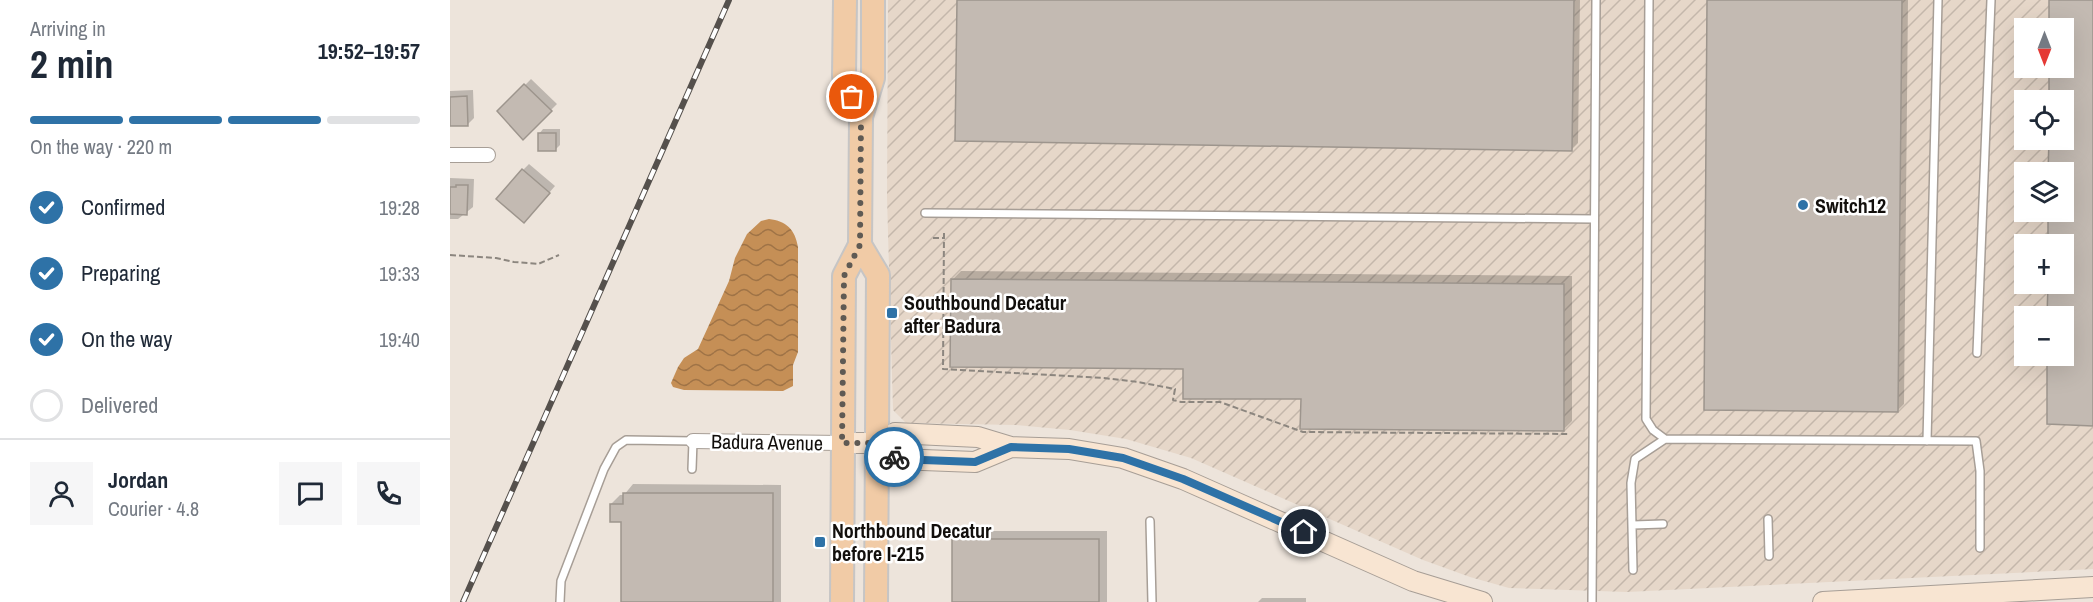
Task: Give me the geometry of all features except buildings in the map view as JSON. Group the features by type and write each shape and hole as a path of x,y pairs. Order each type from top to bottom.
{"main road":[{"path":"845,0 844,76 861,117"},
{"path":"842,602 844,276 860,245 861,117 873,78 873,0"},
{"path":"860,245 878,275 876,602"},
{"name":"Badura Avenue","path":"842,443 877,443 896,433 978,436 1011,447 1069,449 1123,458 1183,479 1413,581 1482,602"},
{"name":"Badura Avenue","path":"877,443 897,459 975,462 1011,447"},
{"path":"1823,602 1981,597 2093,587"}],"street":[{"path":"450,155 488,155"},
{"name":"Badura Avenue","path":"693,441 842,443"}],"lane":[{"path":"1592,602 1596,0"},
{"path":"1649,0 1646,419 1653,430 1665,439"},
{"path":"1928,441 1938,0"},
{"path":"1977,353 1991,0"},
{"path":"925,213 1594,219"},
{"path":"1633,570 1631,483 1635,459 1665,439 1976,441 1980,471 1980,548"},
{"path":"560,602 561,581 604,469 616,447 626,440 693,441 692,469"},
{"path":"1768,519 1769,556"},
{"path":"1150,521 1152,602"},
{"path":"1633,525 1663,524"}],"path":[{"path":"944,233 943,369 1138,382 1175,389 1173,400 1220,402 1303,432 1569,434"},
{"path":"933,238 944,238"},
{"path":"450,255 538,264 558,255"}],"shaded area":[{"path":"888,0 2093,0 2093,569 1627,592 1509,588 1423,560 1191,458 1126,439 1070,430 1016,425 906,423 893,410 887,197"}],"water":[{"path":"769,219 789,227 795,235 798,247 798,352 793,365 793,386 783,391 684,390 673,387 671,383 678,367 684,358 698,349 729,281 735,258 747,234 761,221"}],"railway":[{"path":"463,602 729,0"}],"way so far":[{"path":"852,97 861,117 860,245 844,276 842,443 877,443 894,457"}],"place":[{"name":"Switch12","path":"1803,205"},
{"name":"Southbound Decatur after Badura","path":"892,313"},
{"name":"Northbound Decatur before I-215","path":"820,542"}],"route":[{"path":"894,457 897,459 975,462 1011,447 1069,449 1123,458 1183,479 1304,532"}]}
